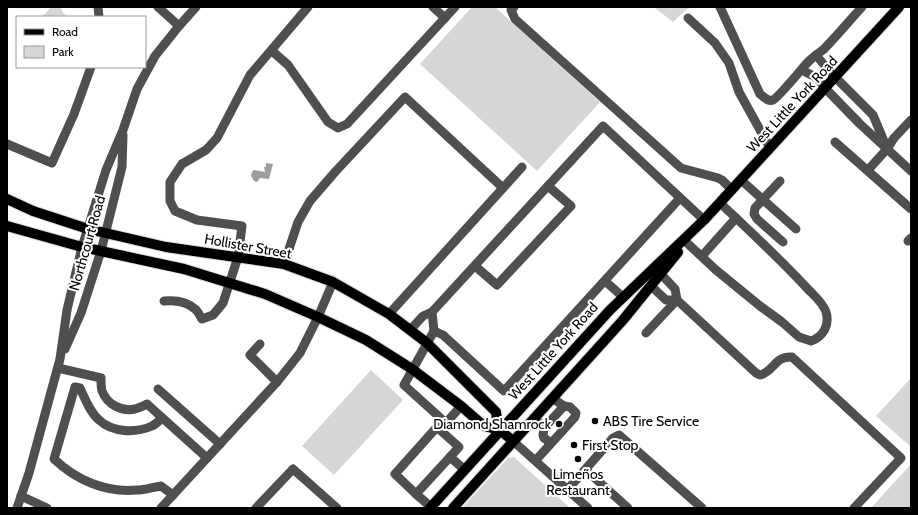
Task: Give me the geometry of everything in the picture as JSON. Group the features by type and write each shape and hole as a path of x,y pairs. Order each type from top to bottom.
{"main road":[{"name":"West Little York Road","path":"430,507 610,310 720,203 899,7"},
{"name":"Hollister Street","path":"7,199 33,211 88,229 166,247 284,264 333,282 389,314 427,343 496,412 500,430"},
{"name":"West Little York Road","path":"453,508 614,330 704,220"},
{"path":"7,226 101,252 184,269 265,294 318,316 366,340 412,369 484,426 500,430 513,441"}],"street":[{"name":"Northcourt Road","path":"17,508 29,473 59,364 67,310 82,247 106,170 124,130 137,89 155,56 196,7"},
{"path":"164,301 173,300 182,302 195,309 202,320 213,315 223,303 238,257 242,226 197,220 175,211 170,201 170,182 182,164 206,150 217,138 250,75 308,7"},
{"path":"433,7 445,18"},
{"path":"272,50 288,65 328,122 338,128 347,124 455,7"},
{"path":"514,7 511,10 515,19 681,168 718,178 732,190"},
{"path":"720,7 760,94 767,100 773,100 778,96 802,70 809,60 816,56 862,7"},
{"path":"161,10 179,26"},
{"path":"688,18 715,43 730,63 739,92 770,148"},
{"path":"816,56 873,115 887,149"},
{"path":"7,144 52,163 74,114 91,68"},
{"path":"802,70 817,78 860,124 911,170"},
{"path":"284,264 298,222 310,201 405,97 503,188"},
{"path":"868,170 911,120"},
{"path":"410,330 423,316 432,312 603,126 704,220"},
{"name":"Northcourt Road","path":"59,364 81,314 101,252 122,167 124,130"},
{"path":"835,142 911,209"},
{"path":"389,314 522,168"},
{"path":"741,180 796,229"},
{"path":"780,181 755,208 754,214 757,219 783,242"},
{"path":"475,266 497,285 565,212 570,206 548,186"},
{"path":"434,331 443,335 504,391 680,198"},
{"path":"686,242 760,306 799,337 811,341 822,335 827,321 826,312 821,302 790,269 720,203"},
{"path":"702,256 736,218"},
{"path":"660,274 675,289 677,300 756,373 760,375 766,374 779,360 785,356 792,357 901,458 854,508"},
{"path":"605,281 623,297"},
{"path":"161,508 276,382 300,353 333,282"},
{"path":"651,286 666,300 677,300"},
{"path":"646,333 677,300"},
{"path":"416,494 459,447 443,426 404,385 434,331 432,312"},
{"path":"260,344 250,355 276,382"},
{"path":"59,364 101,378 101,389 105,398 123,410 134,409 147,404 207,458"},
{"path":"162,418 154,425 138,430 117,430 99,420 86,402 80,388 75,387 54,459 66,470 83,480 110,489 137,490 161,486 173,495"},
{"path":"158,388 220,444"},
{"path":"536,460 576,413 570,407 564,406 552,398"},
{"path":"430,507 395,474 437,427 443,426 460,406"},
{"path":"551,443 542,435 544,428 564,406"},
{"path":"534,418 544,428"},
{"path":"568,489 613,438 619,435 702,508"},
{"path":"513,441 588,508"},
{"path":"450,457 465,470"},
{"path":"256,508 293,469 337,508"},
{"path":"586,470 628,508"},
{"path":"22,496 47,508"}],"green space":[{"path":"51,7 62,7 63,13 66,15 42,16"},
{"path":"472,7 495,7 600,102 537,171 420,64"},
{"path":"654,7 689,7 673,22"},
{"path":"371,370 403,400 334,475 302,446"},
{"path":"911,378 911,447 876,416"},
{"path":"514,457 570,508 462,508 508,458"},
{"path":"911,464 911,508 871,508"}],"shaded area":[{"path":"266,163 273,164 269,179 260,178 257,182 254,181 251,176 252,172 254,170 265,172 264,167 266,167"}],"place":[{"name":"ABS Tire Service","path":"595,421"},
{"name":"Diamond Shamrock","path":"559,424"},
{"name":"First Stop","path":"574,445"},
{"name":"Limeños Restaurant","path":"578,459"}]}
